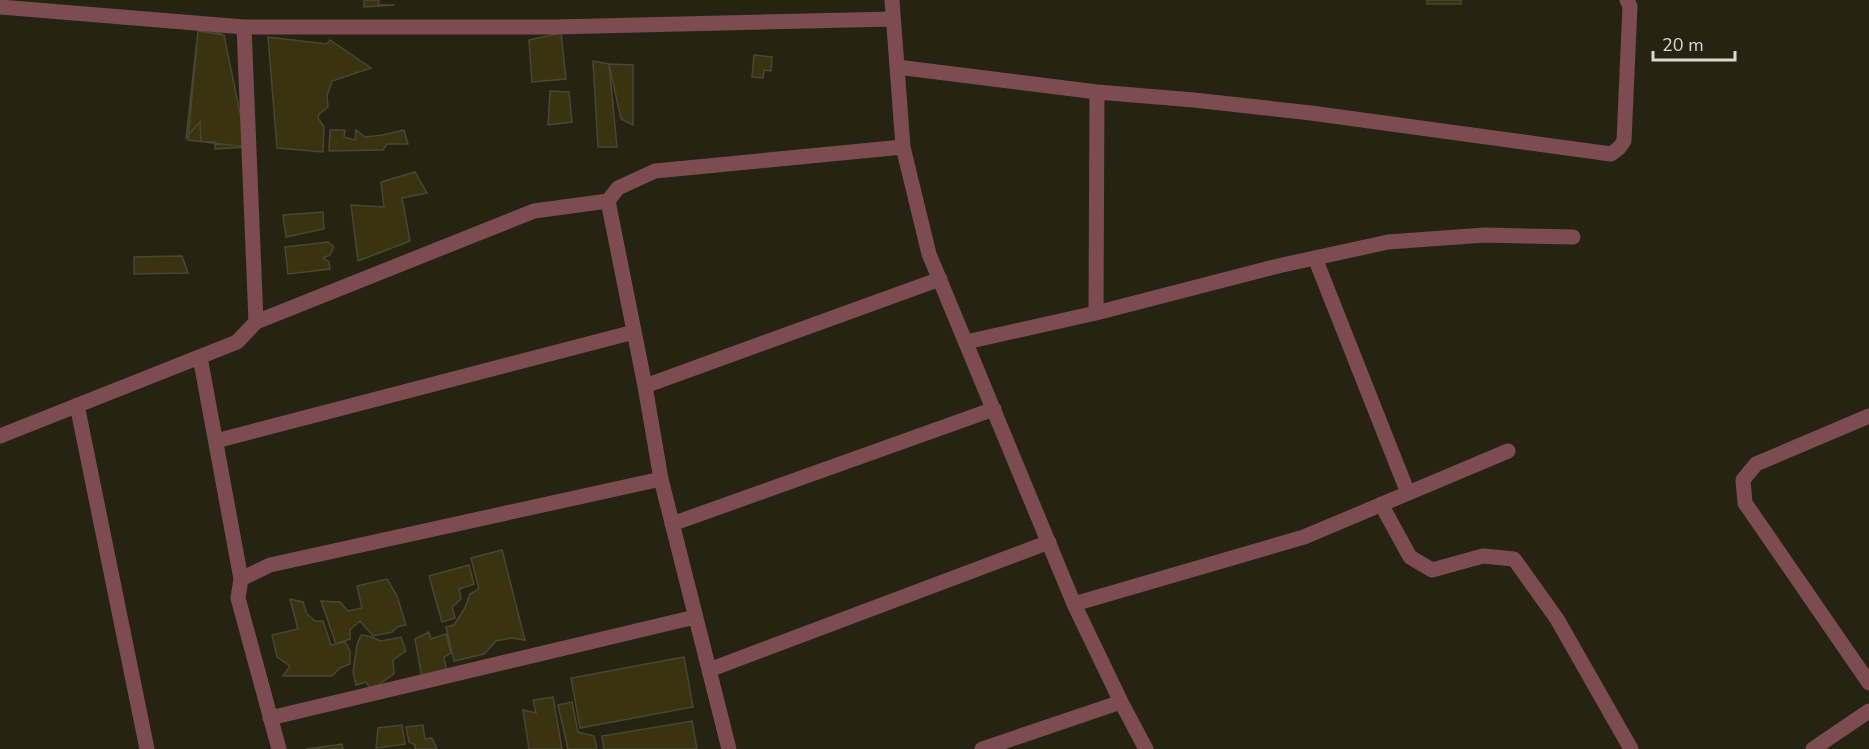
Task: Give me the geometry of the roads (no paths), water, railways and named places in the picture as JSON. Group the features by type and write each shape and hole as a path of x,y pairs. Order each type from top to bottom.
{"street":[{"path":"892,0 903,147 929,254 1074,604 1146,749"},
{"path":"897,67 1097,92 1299,112 1611,154 1624,141 1630,6 1627,0"},
{"path":"0,7 244,27 555,27 893,19"},
{"path":"244,27 256,322"},
{"path":"1096,313 1097,92"},
{"path":"0,435 237,342 256,322 534,210 608,201 618,188 655,171 903,147"},
{"path":"608,201 662,479 729,749"},
{"path":"966,342 1096,313 1315,258 1399,242 1485,235 1573,237"},
{"path":"1315,258 1408,493"},
{"path":"645,386 940,279"},
{"path":"216,441 634,332"},
{"path":"200,357 241,579 238,598 279,749"},
{"path":"77,405 147,749"},
{"path":"672,524 993,409"},
{"path":"1869,416 1756,464 1743,480 1745,503 1869,683"},
{"path":"1074,604 1304,537 1508,451"},
{"path":"241,579 270,565 662,479"},
{"path":"1381,504 1410,557 1432,570 1483,556 1514,559 1557,619 1631,749"},
{"path":"709,670 1049,542"},
{"path":"270,718 695,617"},
{"path":"982,749 1121,702"},
{"path":"1813,749 1869,711"}]}
